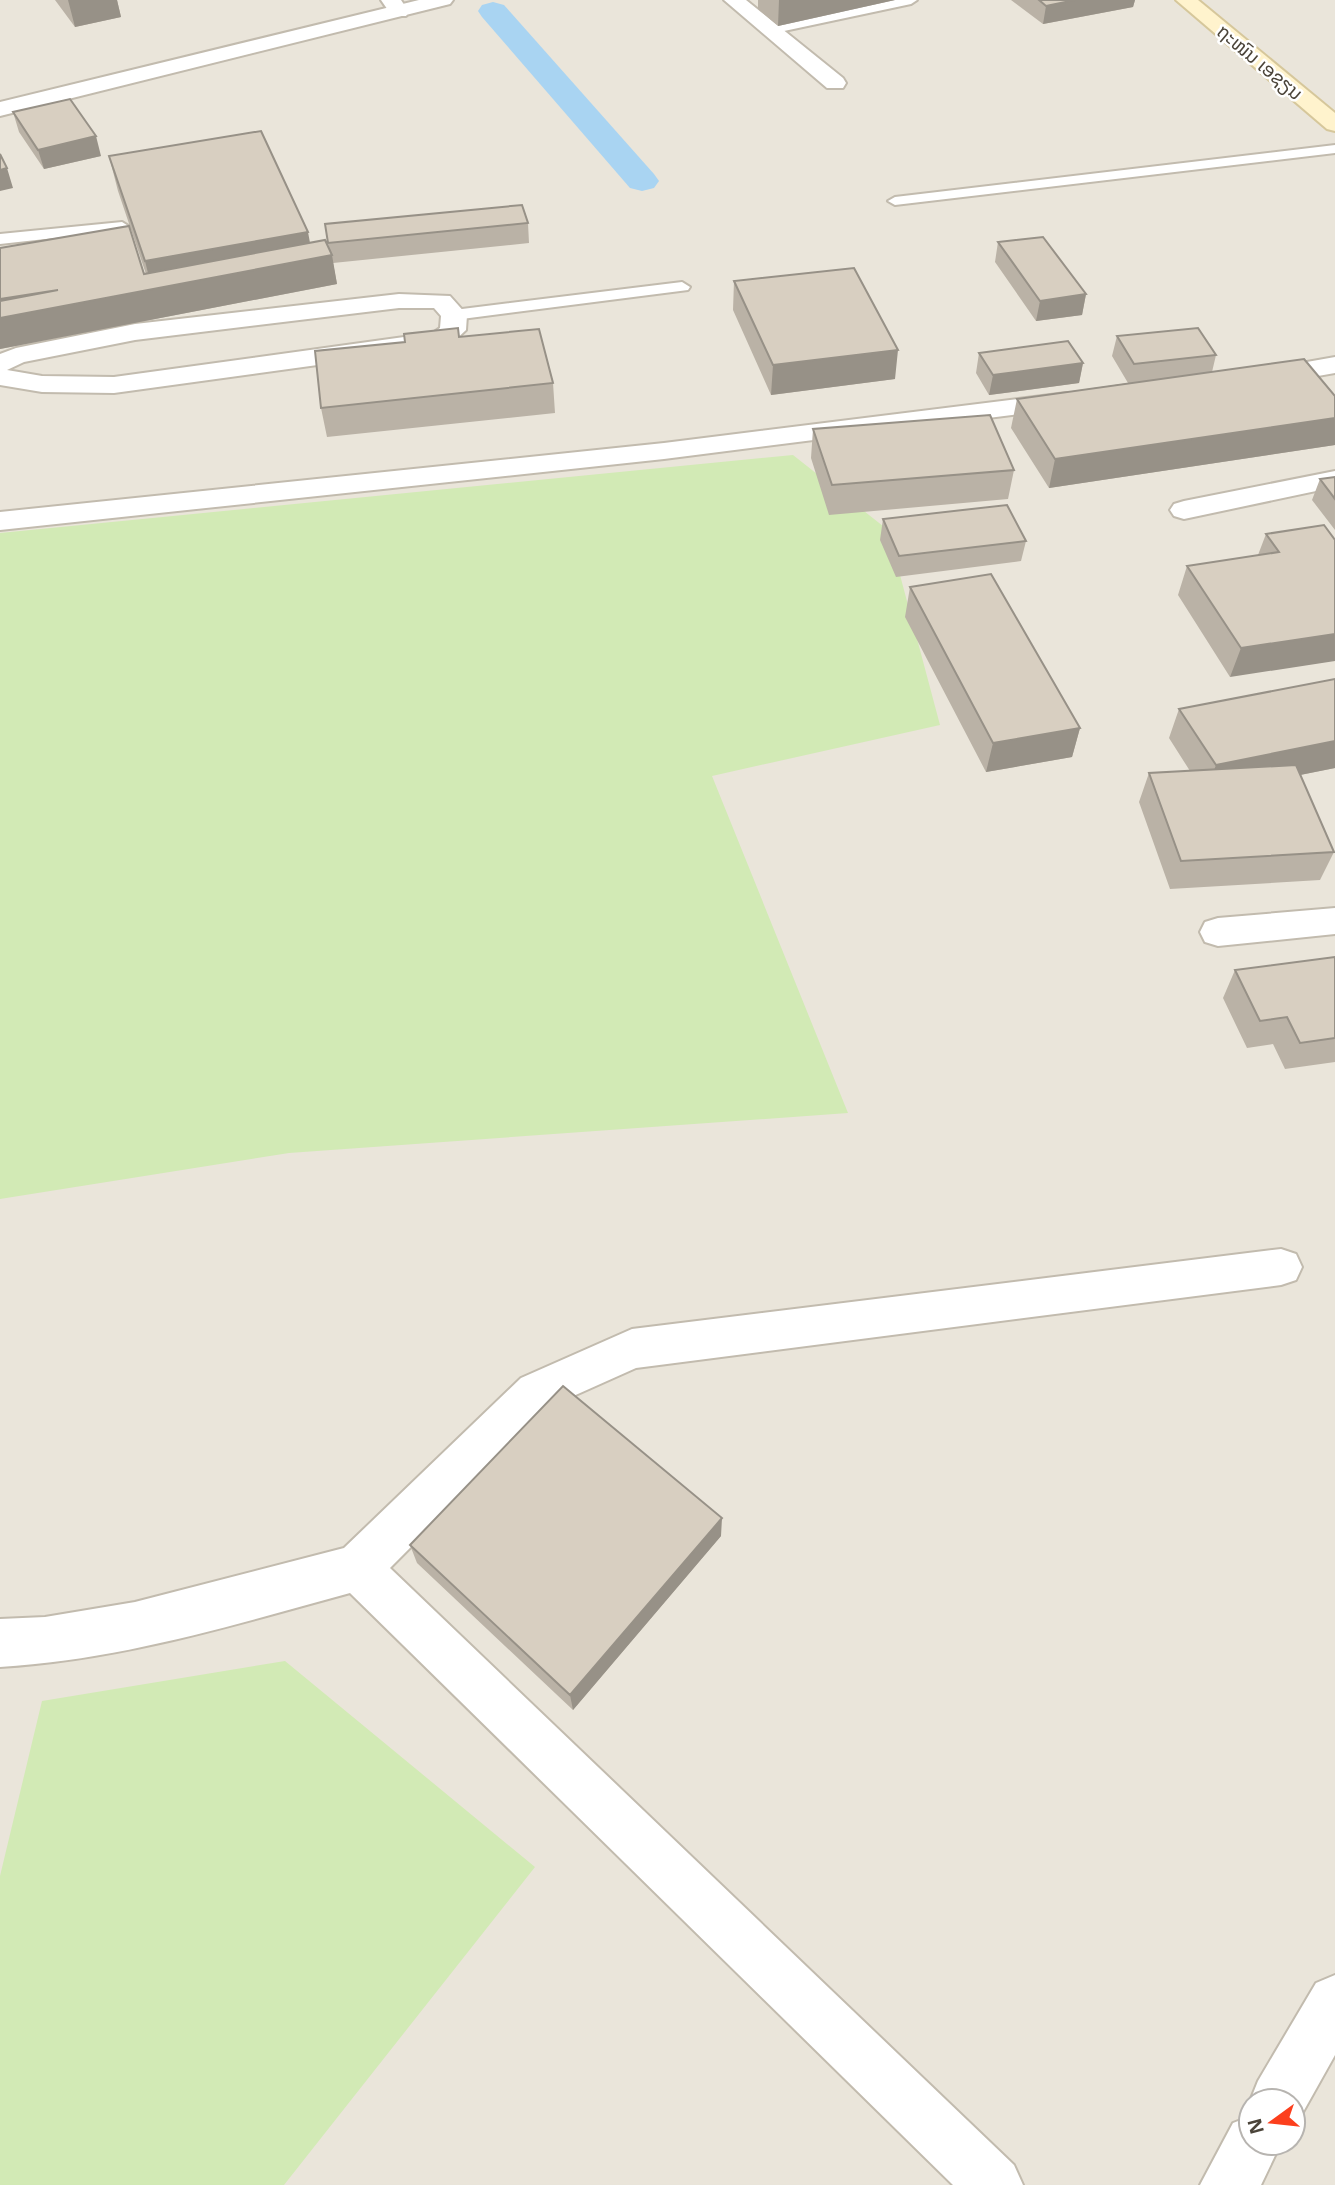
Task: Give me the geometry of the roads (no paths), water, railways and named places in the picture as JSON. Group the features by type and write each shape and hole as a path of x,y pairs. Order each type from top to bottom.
{"main road":[{"name":"ຖະໜົນ ເອຊຽນ","path":"1186,0 1335,124"}],"street":[{"path":"0,109 395,6 443,0"},
{"path":"734,0 835,83"},
{"path":"0,364 16,356 135,332 399,300 441,301 454,314 453,330 442,340 428,342 114,385 42,384 0,377"},
{"path":"1240,380 1335,365"},
{"path":"0,522 664,451 1094,398"},
{"path":"1184,510 1335,479"},
{"path":"1218,932 1335,921"},
{"path":"0,1643 114,1631 357,1568 536,1392 632,1349 1281,1267"},
{"path":"357,1568 993,2185"},
{"path":"1286,2087 1335,2002"},
{"path":"1229,2185 1246,2157"}],"lane":[{"path":"770,30 911,0"},
{"path":"895,201 1335,149"},
{"path":"0,239 122,227"},
{"path":"454,314 682,287"}],"waterway":[{"path":"493,11 642,181"}]}
